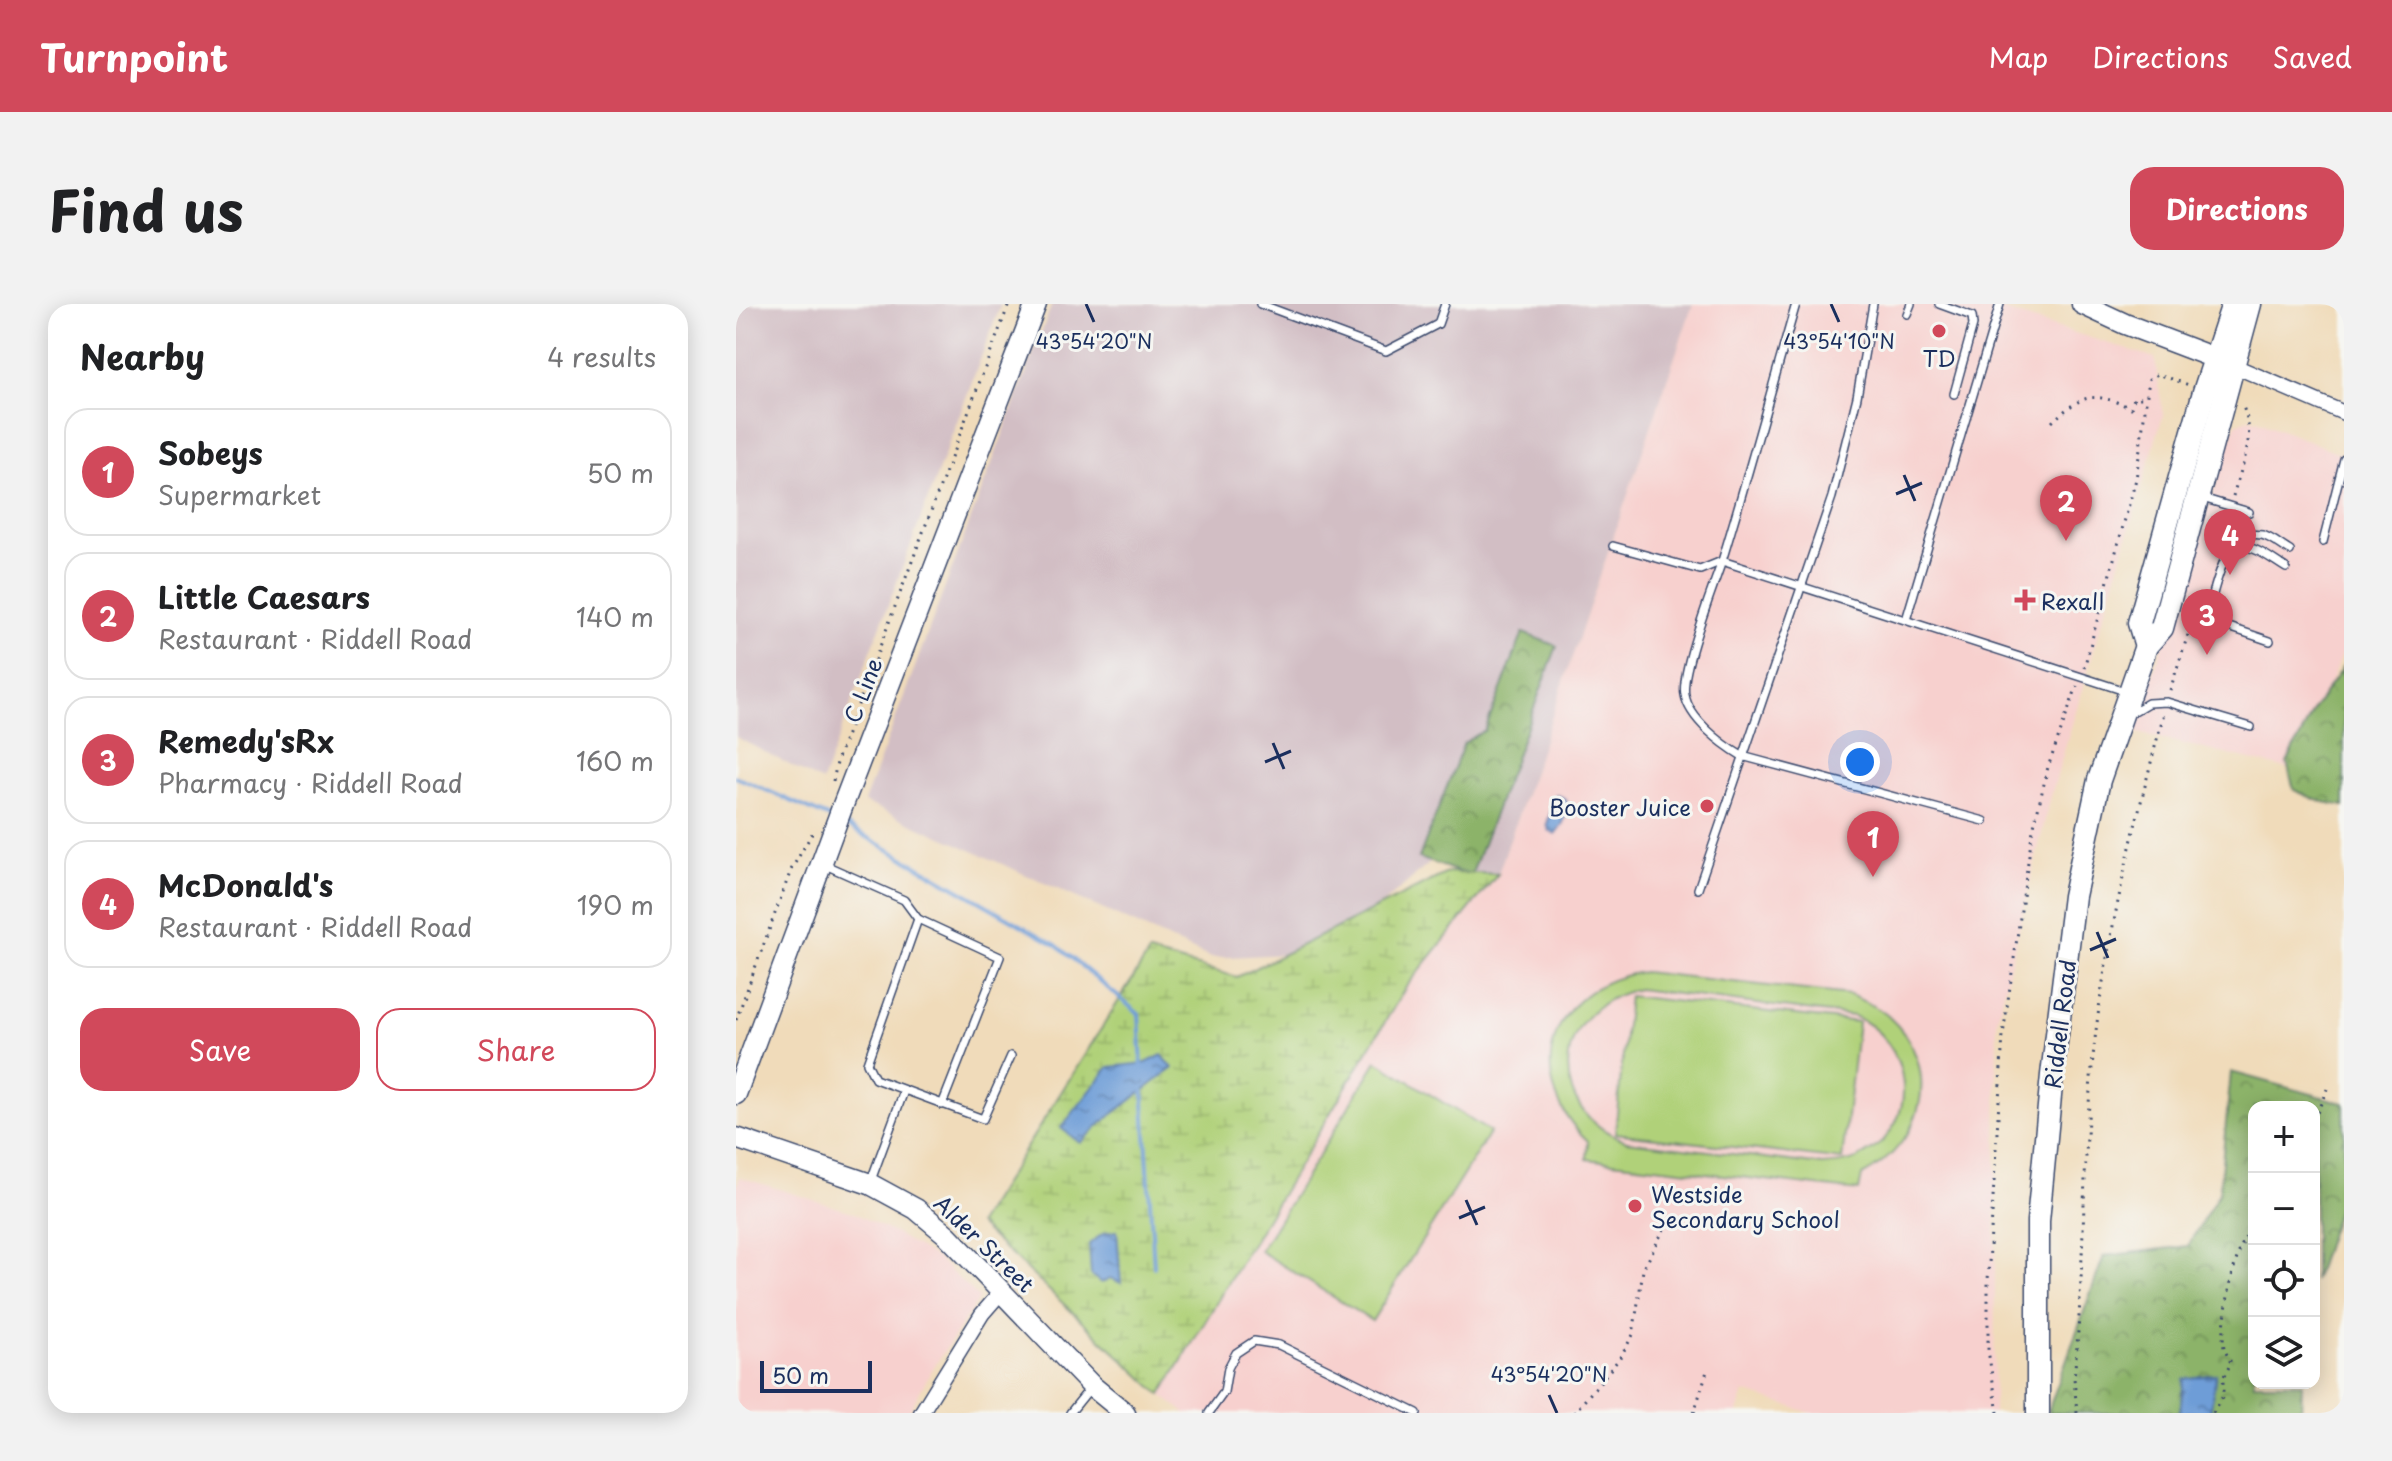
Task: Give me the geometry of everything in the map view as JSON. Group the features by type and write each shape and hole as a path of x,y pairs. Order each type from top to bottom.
{"main road":[{"name":"Riddell Road","path":"2038,1413 2038,1221 2074,896 2099,780 2146,646 2162,628 2197,497 2233,304"},
{"name":"Riddell Road","path":"2146,646 2139,623 2204,392 2224,362 2250,304"}],"street":[{"name":"C Line","path":"736,1094 823,864 832,822 1036,304"},
{"path":"2082,304 2344,413"},
{"name":"Alder Street","path":"736,1138 870,1184 930,1220 1092,1386 1125,1413"},
{"path":"921,1413 982,1314 1002,1291"}],"lane":[{"path":"1260,304 1386,351 1438,324 1445,304"},
{"path":"1796,304 1722,561 1688,666 1685,697 1705,728 1742,756 1984,821"},
{"path":"1698,889 1836,483 1857,397 1873,304"},
{"path":"1907,314 1911,304"},
{"path":"1939,304 1972,316 1973,325 1954,394"},
{"path":"1906,620 2000,304"},
{"path":"1997,318 2009,304"},
{"path":"2323,542 2344,459"},
{"path":"2197,497 2249,512"},
{"path":"2270,641 2214,622 2208,611 2230,548 2238,539 2250,534 2265,536 2290,551"},
{"path":"2230,548 2240,545 2251,548 2286,568"},
{"path":"1613,546 1700,570 1722,561 2129,692"},
{"path":"2119,721 2148,703 2167,702 2251,727"},
{"path":"823,864 904,900 918,919 1000,957 942,1105"},
{"path":"918,919 867,1063 875,1079 983,1119 1011,1056"},
{"path":"870,1184 904,1091"},
{"path":"1209,1413 1224,1392 1228,1368 1236,1353 1254,1341 1279,1345 1417,1413"},
{"path":"1070,1413 1092,1386"}],"path":[{"path":"831,789 838,758 1009,304"},
{"path":"1998,1413 1988,1350 1988,1280 2003,1035 2032,834 2048,767 2080,677 2136,479 2149,379 2158,374 2204,392"},
{"path":"2052,422 2074,402 2091,397 2131,408 2134,398 2146,398"},
{"path":"2212,563 2249,447 2247,417 2243,407"},
{"path":"2077,1413 2074,1378 2084,1153 2093,1054 2116,909 2167,702 2197,609"},
{"path":"736,1020 791,870 832,822"},
{"path":"2320,1106 2327,1089"},
{"path":"1574,1413 1619,1359 1633,1335 1643,1270 1664,1229"},
{"path":"2213,1413 2223,1396 2223,1378 2231,1363 2223,1342 2236,1256 2248,1234"},
{"path":"1694,1413 1707,1371"}],"shaded area":[{"path":"736,304 1001,304 822,782 736,737"},
{"path":"1052,304 1693,304 1498,874 1471,876 1431,862 1380,906 1286,954 1211,958 864,802"},
{"path":"1693,304 1982,304 2155,358 2163,415 2049,803 1997,1021 1994,1413 1811,1413 1744,1392 1737,1413 1186,1413 1161,1395 1406,987 1498,874"},
{"path":"2251,418 2344,455 2344,648 2296,771 2134,732 2236,424"},
{"path":"740,1177 852,1212 898,1235 938,1259 979,1298 908,1413 736,1413 736,1188"}],"green space":[{"path":"1523,633 1557,646 1471,876 1419,858 1464,743 1485,730"},
{"path":"2344,665 2344,806 2319,801 2294,790 2287,763 2315,707"},
{"path":"1449,872 1498,874 1406,987 1161,1395 978,1224 1149,953 1237,977"},
{"path":"1644,972 1850,995 1865,1002 1888,1016 1906,1036 1917,1058 1921,1080 1920,1103 1913,1124 1883,1162 1862,1176 1859,1191 1587,1159 1588,1141 1567,1116 1554,1089 1551,1062 1555,1037 1567,1014 1587,994 1612,980","holes":["1638,989 1853,1016 1873,1028 1888,1043 1898,1062 1903,1082 1902,1103 1895,1123 1883,1141 1864,1155 1838,1164 1822,1165 1627,1141 1600,1127 1581,1108 1571,1085 1568,1061 1574,1038 1588,1017 1609,1000"]},
{"path":"1629,996 1858,1022 1842,1160 1615,1133"},
{"path":"1377,1061 1490,1132 1372,1321 1260,1251"},
{"path":"2231,1072 2344,1103 2344,1191 2320,1263 2320,1101 2248,1101 2248,1389 2302,1389 2301,1413 2210,1413 2215,1374 2184,1379 2180,1413 2048,1411 2104,1256 2188,1246 2219,1193"}],"water":[{"path":"1556,795 1565,798 1569,808 1555,834 1547,824"},
{"path":"1162,1055 1173,1068 1080,1143 1061,1128 1109,1067 1146,1063"},
{"path":"1117,1231 1121,1283 1110,1278 1101,1283 1091,1275 1089,1244 1104,1233"},
{"path":"2216,1374 2210,1413 2180,1413 2184,1379"}],"waterway":[{"path":"736,777 832,819"},
{"path":"844,824 1056,945 1139,1014 1142,1069"},
{"path":"1143,1086 1154,1267"}],"place":[{"name":"TD","path":"1939,331"},
{"name":"Little Caesars","path":"2066,541"},
{"name":"McDonald's","path":"2230,575"},
{"name":"Rexall","path":"2025,600"},
{"name":"Remedy'sRx","path":"2207,655"},
{"name":"Booster Juice","path":"1707,806"},
{"name":"Sobeys","path":"1873,877"},
{"name":"Westside Secondary School","path":"1635,1206"}]}
